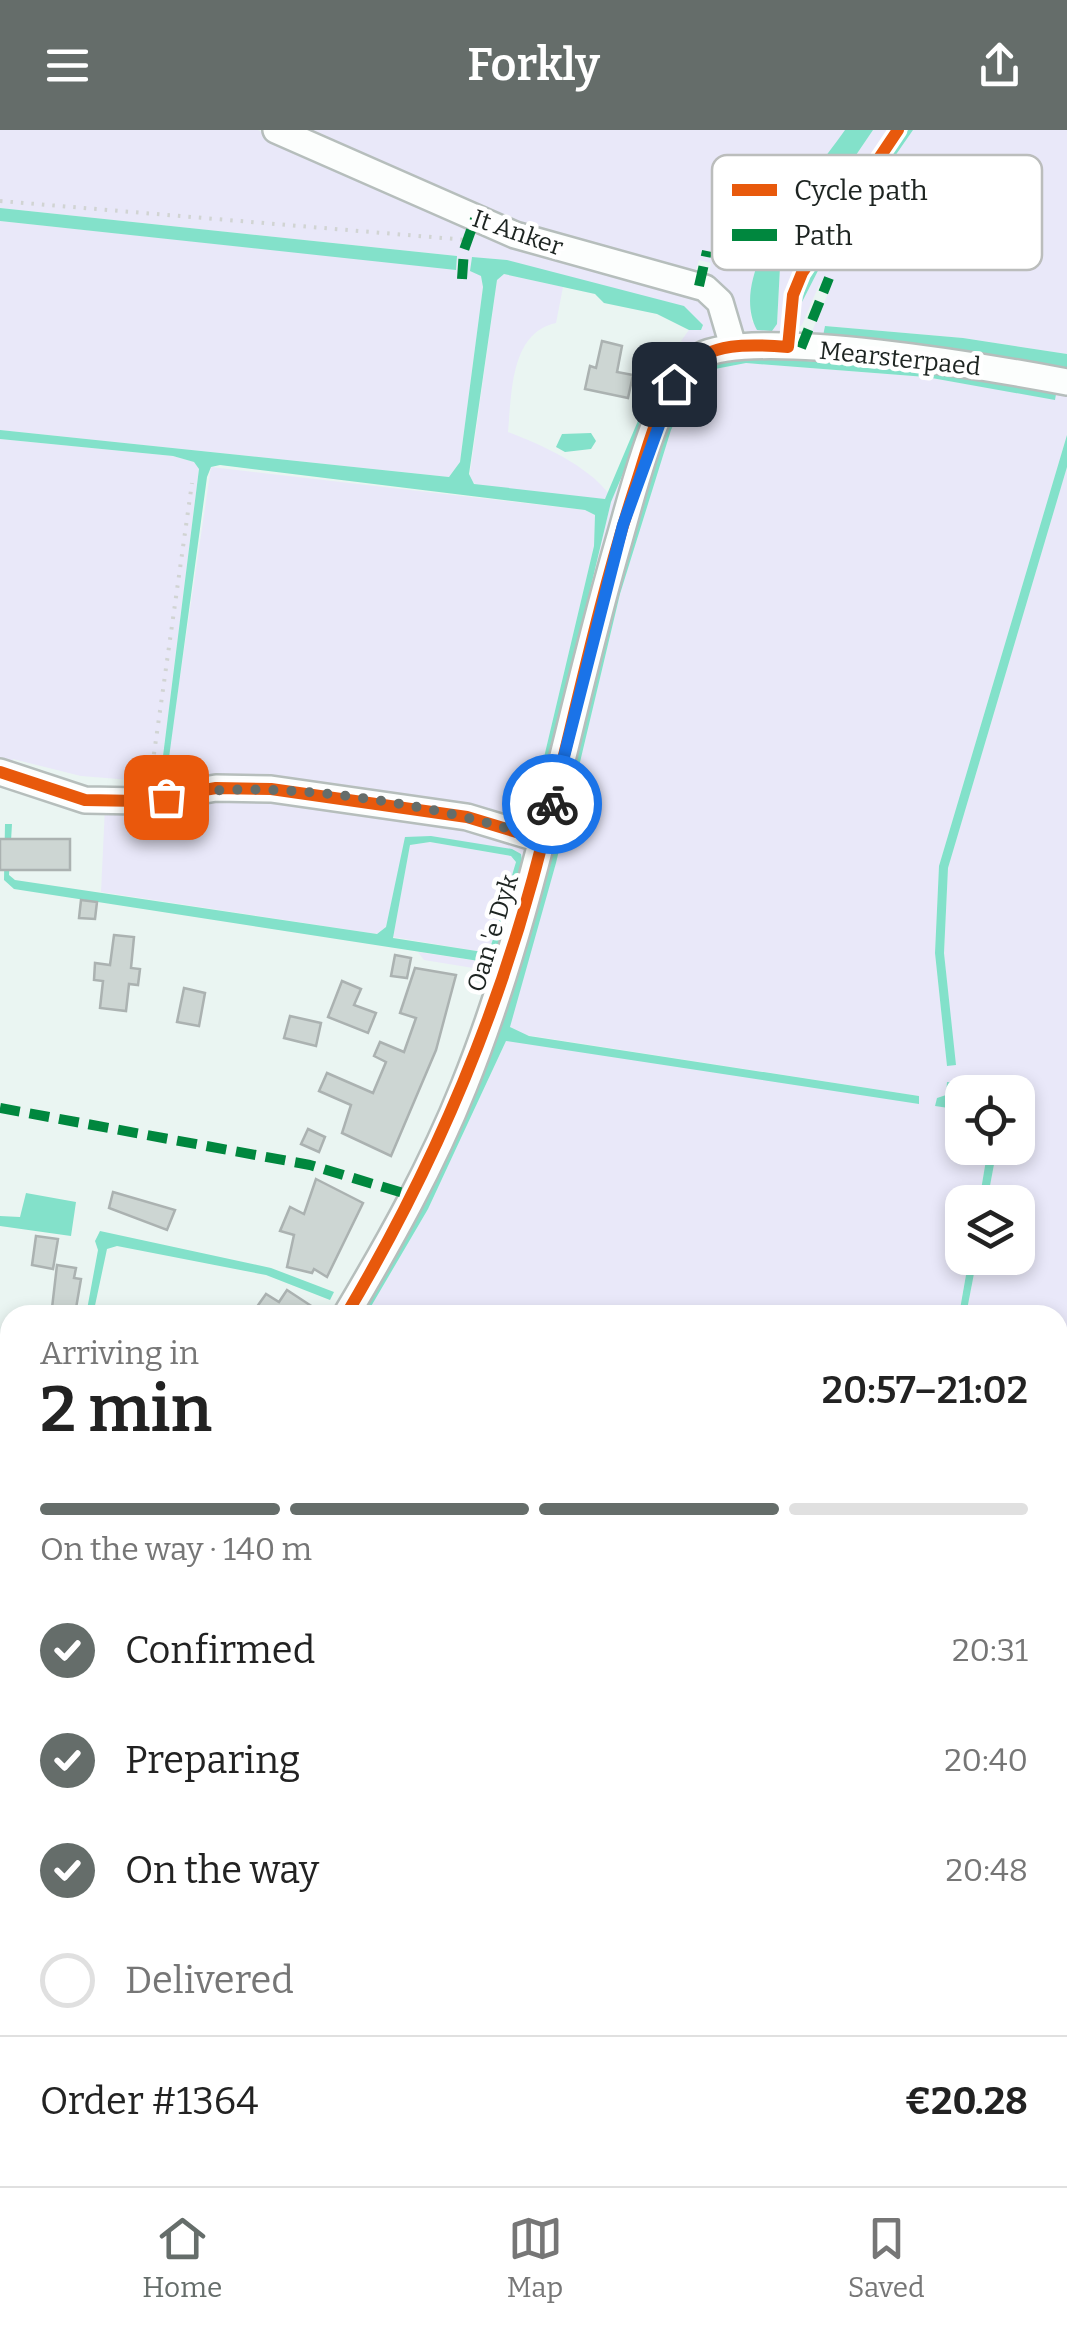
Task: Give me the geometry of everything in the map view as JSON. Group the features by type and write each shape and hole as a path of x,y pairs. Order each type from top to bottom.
{"street":[{"name":"It Anker","path":"276,130 515,235 705,288 720,302 732,346"},
{"name":"Mearsterpaed","path":"732,346 775,346 954,363 1067,382"},
{"name":"Oan 'e Dyk","path":"352,1305 397,1229 464,1086 543,840 607,581 654,432 684,371 696,358 732,346"},
{"path":"0,772 85,800 140,801 216,788 271,789 467,817 543,840"}],"path":[{"path":"0,201 467,240"},
{"path":"151,769 192,483"}],"shaded area":[{"path":"0,130 258,130 480,230 707,301 718,335 692,347 681,341 689,330 701,330 703,325 507,260 472,257 471,271 481,276 483,287 460,462 449,477 0,430 0,221 456,269 457,256 0,208"},
{"path":"294,130 846,130 827,155 712,155 712,270 756,270 752,322 777,324 780,270 800,270 790,294 786,336 756,335 737,324 708,280 711,263 699,260 694,276 552,238"},
{"path":"845,130 873,130 856,155 827,155"},
{"path":"873,130 895,130 878,155 856,155"},
{"path":"902,130 908,130 891,155 885,155"},
{"path":"908,130 913,130 896,155 891,155"},
{"path":"913,130 1067,130 1067,354 963,338 826,326 822,340 810,336 829,291 819,285 802,325 793,330 796,295 806,272 815,270 806,283 803,300 818,270 1042,270 1042,155 896,155"},
{"path":"0,208 457,256 456,270 0,221"},
{"path":"472,257 507,260 684,306 703,325 701,330 689,330 657,314 604,303 595,294 504,274 497,280 469,474 474,484 605,499 659,371 665,374 611,502 538,809 532,808 594,546 595,515 585,510 220,465 211,467 207,477 168,765 162,764 199,469 194,462 173,456 0,439 0,430 449,477 460,462 483,287 481,276 470,271"},
{"path":"756,270 780,270 777,324 772,331 757,330 750,306"},
{"path":"818,270 802,302 806,283"},
{"path":"504,274 563,287 556,323 530,339 516,367 508,432 576,465 609,494 605,499 480,487 469,480 497,280"},
{"path":"825,326 963,338 1067,354 1067,373 822,341"},
{"path":"676,349 682,359 538,823 468,812 152,793 151,769 150,794 144,795 143,781 81,776 13,759 9,770 0,765 0,439 173,456 194,462 199,469 162,763 167,765 211,467 585,510 595,515 594,546 532,808 538,809 611,502"},
{"path":"762,350 953,368 1067,387 1067,435 939,866 935,953 947,1065 955,1065 944,953 948,868 1067,467 1067,1305 968,1305 974,1275 1035,1275 1035,1185 990,1185 994,1165 1035,1165 1035,1075 945,1075 945,1095 937,1098 936,1106 945,1107 945,1165 985,1165 982,1185 945,1185 945,1275 966,1275 961,1305 372,1305 428,1209 506,1041 518,1039 919,1103 919,1096 520,1034 510,1027 556,863 620,594 671,430 692,387 715,369 746,363 926,377 1055,399 1055,393 927,371 746,356 727,358 698,371 687,384 666,429 615,593 550,863 499,1033 449,1155 367,1305 358,1305 452,1129 495,1024 538,884 628,527 670,405 699,364 721,354"},
{"path":"746,356 927,371 1056,394 1055,400 926,377 746,363 715,369 692,387 671,430 620,594 556,863 510,1027 529,1036 919,1096 919,1104 506,1041 428,1209 372,1305 367,1305 449,1155 499,1033 550,863 615,593 666,429 698,371 712,363"},
{"path":"591,433 596,441 591,449 565,452 556,447 562,434"},
{"path":"1067,435 1067,467 948,868 944,953 956,1065 947,1066 935,953 939,866"},
{"path":"217,793 436,819 512,841 529,856 498,972 424,960 418,952 492,963 508,916 502,913 491,945 483,952 393,937 410,845 430,842 511,856 516,862 505,902 521,854 406,837 386,927 377,934 101,892 105,807"},
{"path":"5,824 12,824 9,875 15,880 377,934 386,927 405,837 431,836 512,849 521,854 523,866 511,904 504,902 516,862 511,856 430,842 410,845 393,938 483,952 491,945 502,913 508,915 492,963 14,889 4,880"},
{"path":"945,1095 945,1107 935,1106 937,1098"},
{"path":"985,1165 994,1165 990,1185 982,1185"},
{"path":"26,1193 76,1202 71,1236 0,1226 0,1216 20,1217"},
{"path":"100,1231 271,1268 334,1292 330,1300 266,1275 117,1246 107,1249 95,1305 88,1305 98,1250 95,1241"},
{"path":"966,1275 974,1275 968,1305 961,1305"}],"building":[{"path":"602,341 622,346 617,372 633,375 628,398 585,389 590,366 596,368"},
{"path":"0,839 70,839 70,870 0,870"},
{"path":"81,900 97,902 95,919 79,918"},
{"path":"114,935 134,937 131,968 140,969 138,985 129,984 126,1011 100,1008 103,981 94,980 95,963 110,965"},
{"path":"395,955 411,958 407,978 391,976"},
{"path":"415,968 456,975 436,1050 391,1156 342,1133 351,1105 319,1091 327,1073 373,1093 386,1062 374,1056 380,1042 404,1052 416,1018 400,1013"},
{"path":"342,981 361,989 354,1005 376,1013 368,1033 328,1017"},
{"path":"184,988 205,993 199,1026 177,1022"},
{"path":"290,1016 321,1023 316,1046 284,1038"},
{"path":"308,1129 325,1137 319,1152 301,1144"},
{"path":"316,1179 363,1203 327,1277 314,1269 312,1273 287,1267 294,1235 280,1231 290,1207 304,1214"},
{"path":"113,1192 175,1210 167,1230 109,1208"},
{"path":"36,1236 58,1239 53,1269 32,1265"},
{"path":"57,1265 76,1268 74,1278 81,1279 77,1305 52,1305"},
{"path":"287,1290 310,1305 258,1305 266,1294 279,1302"}],"marked path":[{"path":"462,279 464,250 475,219"},
{"path":"699,286 707,251"},
{"path":"801,348 829,278"},
{"path":"0,1108 310,1165 413,1196"}],"cycle path":[{"path":"881,155 898,130"},
{"path":"352,1305 430,1157 498,992 533,878 619,538 659,413 683,372 705,355 746,345 788,347 793,295 804,270"},
{"path":"0,772 85,800 140,801 216,788 271,789 467,817 543,840"}],"way so far":[{"path":"166,797 216,788 271,789 467,817 543,840 552,804"}],"route":[{"path":"552,804 623,525 674,384"}]}
